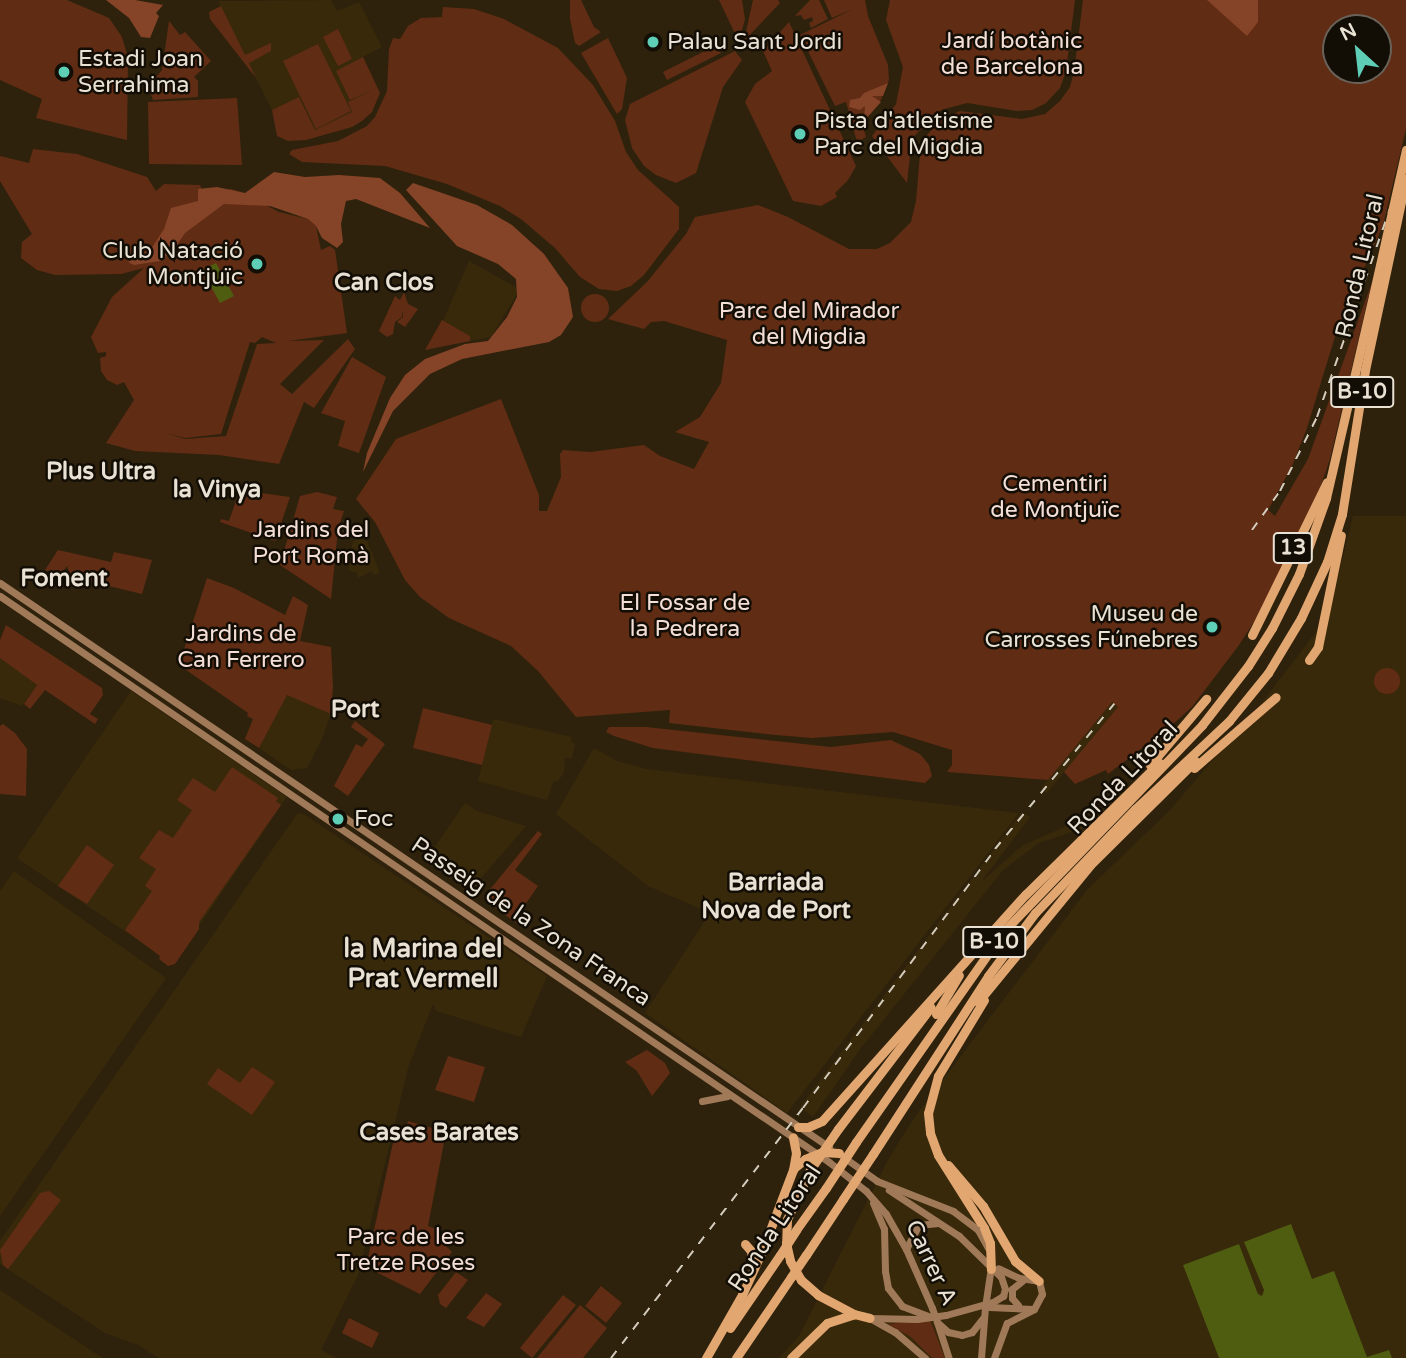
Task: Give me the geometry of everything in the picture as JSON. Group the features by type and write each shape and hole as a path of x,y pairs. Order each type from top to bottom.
{"highway":[{"name":"Ronda Litoral","path":"736,1358 1021,931 1060,884 1143,808 1217,733 1261,682 1289,641 1327,562 1348,488 1376,297 1406,150"},
{"name":"Ronda Litoral","path":"1118,806 1220,702 1272,628 1309,551 1337,461 1406,178"},
{"name":"13","path":"1252,635 1337,461"},
{"path":"1309,660 1318,647 1348,488"},
{"path":"1143,808 1223,733 1261,682"},
{"path":"1143,808 1276,697"},
{"path":"798,1127 808,1127 822,1121 1026,894 1118,806 1206,699"},
{"name":"Ronda Litoral","path":"707,1358 988,950 1095,830"},
{"path":"945,1046 1004,969 1116,833"},
{"path":"907,1068 969,960"},
{"path":"991,1269 990,1243 935,1147 928,1114 934,1086 951,1052 1004,969"},
{"path":"870,1318 854,1314 812,1290 797,1275 788,1253 787,1219 810,1170 838,1129 958,972"},
{"path":"707,1358 755,1269 793,1170 796,1153 793,1137"},
{"path":"935,1147 983,1206 1018,1266 1039,1281"},
{"path":"793,1170 817,1154 839,1153"},
{"path":"745,1244 751,1251 755,1269"},
{"path":"791,1358 827,1323 854,1314"}],"main road":[{"name":"Passeig de la Zona Franca","path":"0,583 877,1181 953,1211 981,1229"},
{"name":"Passeig de la Zona Franca","path":"0,596 793,1137 866,1191"},
{"path":"132,687 138,677"},
{"path":"296,798 302,789"},
{"path":"464,912 469,904"},
{"path":"702,1101 730,1096"},
{"path":"877,1181 942,1223 1008,1275 1039,1281 1041,1297 1034,1309 1007,1323 994,1358"},
{"path":"866,1191 883,1223 885,1271 891,1293 913,1312 937,1319 948,1332 962,1335 972,1332 984,1318"},
{"name":"Carrer A","path":"866,1191 887,1214 906,1249 937,1319 949,1358"},
{"path":"906,1249 919,1225 929,1222 942,1223"},
{"path":"870,1318 937,1319 996,1300 1004,1293 1003,1280 986,1260"},
{"name":"Carrer A","path":"981,1358 991,1269"},
{"path":"1019,1306 1012,1298 1012,1289 1018,1282 1027,1280"},
{"path":"975,1308 1019,1306 1034,1309"},
{"path":"870,1318 895,1332 925,1358"}],"shaded area":[{"path":"106,0 135,0 163,5 156,13 159,16 150,38 141,37 129,18"},
{"path":"331,0 337,11 359,2 382,47 359,59 375,89 353,112 315,131 299,97 272,110 218,1"},
{"path":"1207,0 1258,0 1258,22 1247,36"},
{"path":"888,83 883,96 872,96 881,102 864,121 865,106 860,110 849,107 850,100 860,98 864,93"},
{"path":"274,172 305,177 339,175 380,178 400,193 430,228 356,199 346,201 341,224 343,242 337,248 322,238 316,226 308,219 270,206 224,204 185,233 172,252 160,261 134,265 128,262 151,249 164,229 171,208 198,201 198,189 217,187 245,193"},
{"path":"413,183 477,205 512,225 544,254 568,288 573,317 561,335 549,342 462,359 430,374 393,411 363,472 367,453 390,398 405,375 425,359 465,344 488,341 507,317 517,297 516,279 498,264 457,246 406,190"},
{"path":"469,261 517,288 516,296 491,337 470,341 470,336 443,321"},
{"path":"216,263 234,296 220,303 202,270"},
{"path":"1353,516 1406,516 1406,1358 1392,1358 1388,1350 1367,1358 1334,1272 1312,1280 1245,1242 1264,1290 1262,1297 1258,1294 1239,1244 1183,1265 1219,1358 779,1358 799,1336 889,1158 916,1115 1087,890 1169,811 1260,705 1320,627 1337,580"},
{"path":"356,538 367,541 380,573 374,575 372,571 358,578 356,572 349,571 352,544"},
{"path":"0,658 37,685 22,706 0,698"},
{"path":"131,691 287,797 173,964 17,858"},
{"path":"287,694 331,714 307,768 291,770 259,748"},
{"path":"1112,702 1118,707 1047,793 1041,788"},
{"path":"493,719 572,737 571,742 575,743 572,758 565,758 564,773 558,781 554,781 547,800 478,781"},
{"path":"594,748 617,761 646,769 1019,813 787,1113 645,1013 710,913 648,886 556,814"},
{"path":"465,803 477,811 526,826 476,884 463,886 425,861"},
{"path":"1022,812 1030,817 981,882 1022,846 1066,826 1093,819 1084,828 1039,843 1003,870 861,1048 813,1117 800,1107"},
{"path":"302,813 547,976 521,1037 436,1011 433,1004 408,1068 358,1275 321,1350 337,1358 159,1358 138,1345 105,1333 0,1264 0,1241 297,814"},
{"path":"14,871 166,978 0,1216 0,891"},
{"path":"1291,1224 1312,1279 1334,1271 1367,1357 1389,1350 1392,1358 1219,1358 1183,1265 1239,1244 1258,1294 1262,1296 1264,1290 1244,1242"},
{"path":"0,1290 42,1318 103,1358 0,1358"}],"green space":[{"name":"Estadi Joan Serrahima","path":"0,0 67,0 109,18 122,37 128,58 127,140 36,118 42,99 0,80"},
{"path":"570,0 581,0 594,27 601,32 579,46 575,43 570,19"},
{"path":"719,0 742,0 745,19 739,42"},
{"path":"753,0 778,0 780,3 744,41"},
{"path":"810,0 819,0 828,19 811,28 809,23 813,21 812,17 804,20 801,15 795,16"},
{"path":"824,0 865,0 868,16 888,65 889,80 881,100 862,123 866,137 857,142 846,102 835,106 800,35 853,9 832,18"},
{"name":"Jardí botànic de Barcelona","path":"890,0 1075,0 1066,71 1060,88 1046,103 1032,110 1017,111 967,103 941,110 912,138 907,183 872,136 896,104 903,67 886,20"},
{"path":"1083,0 1406,0 1406,129 1383,225 1337,330 1307,428 1292,466 1268,510 1275,516 1308,459 1372,282 1330,459 1320,488 1259,614 1239,645 1192,707 1108,774 1106,770 1075,784 1064,772 1118,707 1112,702 1048,780 947,772 952,765 952,750 893,732 812,738 776,735 669,723 670,710 576,717 538,671 511,646 449,618 420,597 405,580 375,522 356,499 396,439 501,399 539,495 539,511 547,511 561,477 560,454 563,450 590,452 644,445 660,456 694,469 709,442 675,432 700,417 721,383 727,340 664,321 651,322 644,329 608,319 647,282 686,234 695,217 758,205 788,217 849,249 877,249 890,243 911,222 916,201 921,142 940,120 960,111 1022,119 1045,114 1060,101 1070,87"},
{"path":"221,6 245,55 271,43 271,51 249,63 256,78 210,19 209,12"},
{"path":"443,7 474,9 504,19 558,48 593,85 615,121 626,152 638,170 679,207 679,229 644,275 631,286 617,291 599,289 580,277 555,248 521,219 500,206 447,184 385,166 302,162 289,154 292,150 338,141 367,126 375,117 387,91 389,49 393,38 400,39 408,26 421,18 442,17"},
{"path":"169,21 180,35 185,32 211,61 194,77 198,81 198,97 153,100 150,92 153,81 162,70"},
{"name":"Pista d'atletisme Parc del Migdia","path":"789,22 856,166 848,180 835,193 837,197 821,206 793,201 745,102 755,84 772,71 763,51"},
{"path":"338,29 352,59 338,66 323,37"},
{"path":"608,38 627,78 622,109 617,114 581,53"},
{"path":"318,44 351,111 316,129 283,61"},
{"path":"717,45 721,53 667,80 663,72"},
{"path":"735,51 742,60 723,87 696,173 676,183 656,175 644,166 632,148 625,120 630,104"},
{"path":"363,57 380,93 372,112 352,127 306,140 288,141 277,136 272,110 299,97 315,130 352,112 348,102 375,89 350,100 336,71"},
{"path":"237,98 242,165 149,164 148,102"},
{"path":"33,149 77,154 147,177 156,191 164,184 200,185 207,201 215,192 231,189 279,212 308,219 316,226 321,250 330,246 335,250 347,333 288,341 324,340 280,384 292,394 348,339 355,349 314,408 304,402 279,464 219,455 135,451 106,443 134,400 124,382 117,385 107,380 101,371 100,358 106,356 106,352 98,353 91,337 112,297 144,268 121,274 55,275 37,270 21,258 22,242 32,234 0,181 0,156 29,163","holes":["262,337 276,343 257,344 226,436 185,439 166,433 185,438 221,434 250,342 255,343"]},
{"path":"404,292 408,304 418,309 405,327 397,322 403,317 403,309 402,317 395,322 393,334 387,337 379,331 395,296 400,300"},
{"path":"595,294 605,298 609,308 605,318 595,322 585,318 581,308 585,298"},
{"path":"442,320 470,336 470,341 425,350"},
{"path":"352,357 386,377 359,453 338,446 345,421 321,413"},
{"path":"231,489 290,497 275,541 220,522 221,519 229,521 238,495"},
{"name":"Jardins del Port Romà","path":"317,492 337,497 333,509 344,511 338,529 331,599 280,565 300,496"},
{"path":"58,550 111,562 114,552 152,560 142,594 71,577 67,566 60,575 45,570"},
{"name":"Jardins de Can Ferrero","path":"207,578 234,588 285,615 293,596 308,605 300,641 331,647 331,714 287,695 259,748 245,739 253,719 247,716 248,713 179,665"},
{"path":"6,625 102,688 103,695 90,714 98,719 95,724 45,690 30,709 24,704 37,685 0,658 0,640"},
{"path":"1387,668 1396,672 1400,681 1396,690 1387,694 1378,690 1374,681 1378,672"},
{"path":"423,708 492,725 482,765 413,748"},
{"path":"355,721 385,744 348,796 334,786 356,744 362,747 368,739 351,727"},
{"path":"3,724 15,733 27,749 26,796 0,794 0,726"},
{"path":"609,727 646,727 831,747 891,740 920,754 929,765 932,776 925,783 653,748 614,736 606,732"},
{"path":"232,767 278,798 276,801 281,805 199,922 199,929 175,964 168,966 159,959 160,956 125,930 152,891 145,886 156,869 139,858 159,830 173,838 192,810 177,800 193,778 215,792"},
{"path":"538,831 542,834 515,870 538,886 516,918 521,922 519,925 489,903 487,893"},
{"path":"87,845 114,865 87,904 58,886"},
{"path":"647,1050 665,1063 670,1073 652,1096 637,1071 625,1062"},
{"path":"448,1056 485,1067 474,1102 435,1090"},
{"path":"252,1067 275,1082 252,1115 207,1084 218,1068 240,1083"},
{"name":"Parc de les Tretze Roses","path":"408,1121 446,1132 428,1226 436,1229 435,1235 452,1252 420,1294 366,1267 394,1138 398,1135 404,1137"},
{"path":"49,1191 61,1200 8,1269 3,1265 0,1250 40,1193"},
{"path":"456,1272 468,1280 446,1308 440,1304 438,1295"},
{"path":"601,1286 622,1303 606,1323 585,1306"},
{"path":"486,1293 502,1304 484,1327 466,1318"},
{"path":"563,1295 576,1305 532,1358 520,1348"},
{"path":"580,1305 607,1328 583,1358 537,1358"},
{"path":"349,1318 379,1333 372,1348 342,1333"},
{"path":"930,1320 945,1358 932,1358 911,1337 888,1324"}],"railway":[{"path":"1252,530 1280,491 1317,417 1406,163"},
{"path":"611,1358 803,1108 995,849 1114,704"}],"place":[{"name":"Palau Sant Jordi","path":"653,42"},
{"name":"Estadi Joan Serrahima","path":"64,72"},
{"name":"Pista d'atletisme Parc del Migdia","path":"800,134"},
{"name":"Club Natació Montjuïc","path":"257,264"},
{"name":"Museu de Carrosses Fúnebres","path":"1212,627"},
{"name":"Foc","path":"338,819"}],"district":[{"name":"Can Clos","path":"384,283"},
{"name":"Plus Ultra","path":"101,472"},
{"name":"la Vinya","path":"217,490"},
{"name":"Foment","path":"64,579"},
{"name":"Port","path":"355,710"},
{"name":"Barriada Nova de Port","path":"776,897"},
{"name":"la Marina del Prat Vermell","path":"423,964"},
{"name":"Cases Barates","path":"439,1133"}],"park label":[{"name":"Parc del Mirador del Migdia","path":"809,324"},
{"name":"Cementiri de Montjuïc","path":"1055,497"},
{"name":"El Fossar de la Pedrera","path":"685,616"}]}
